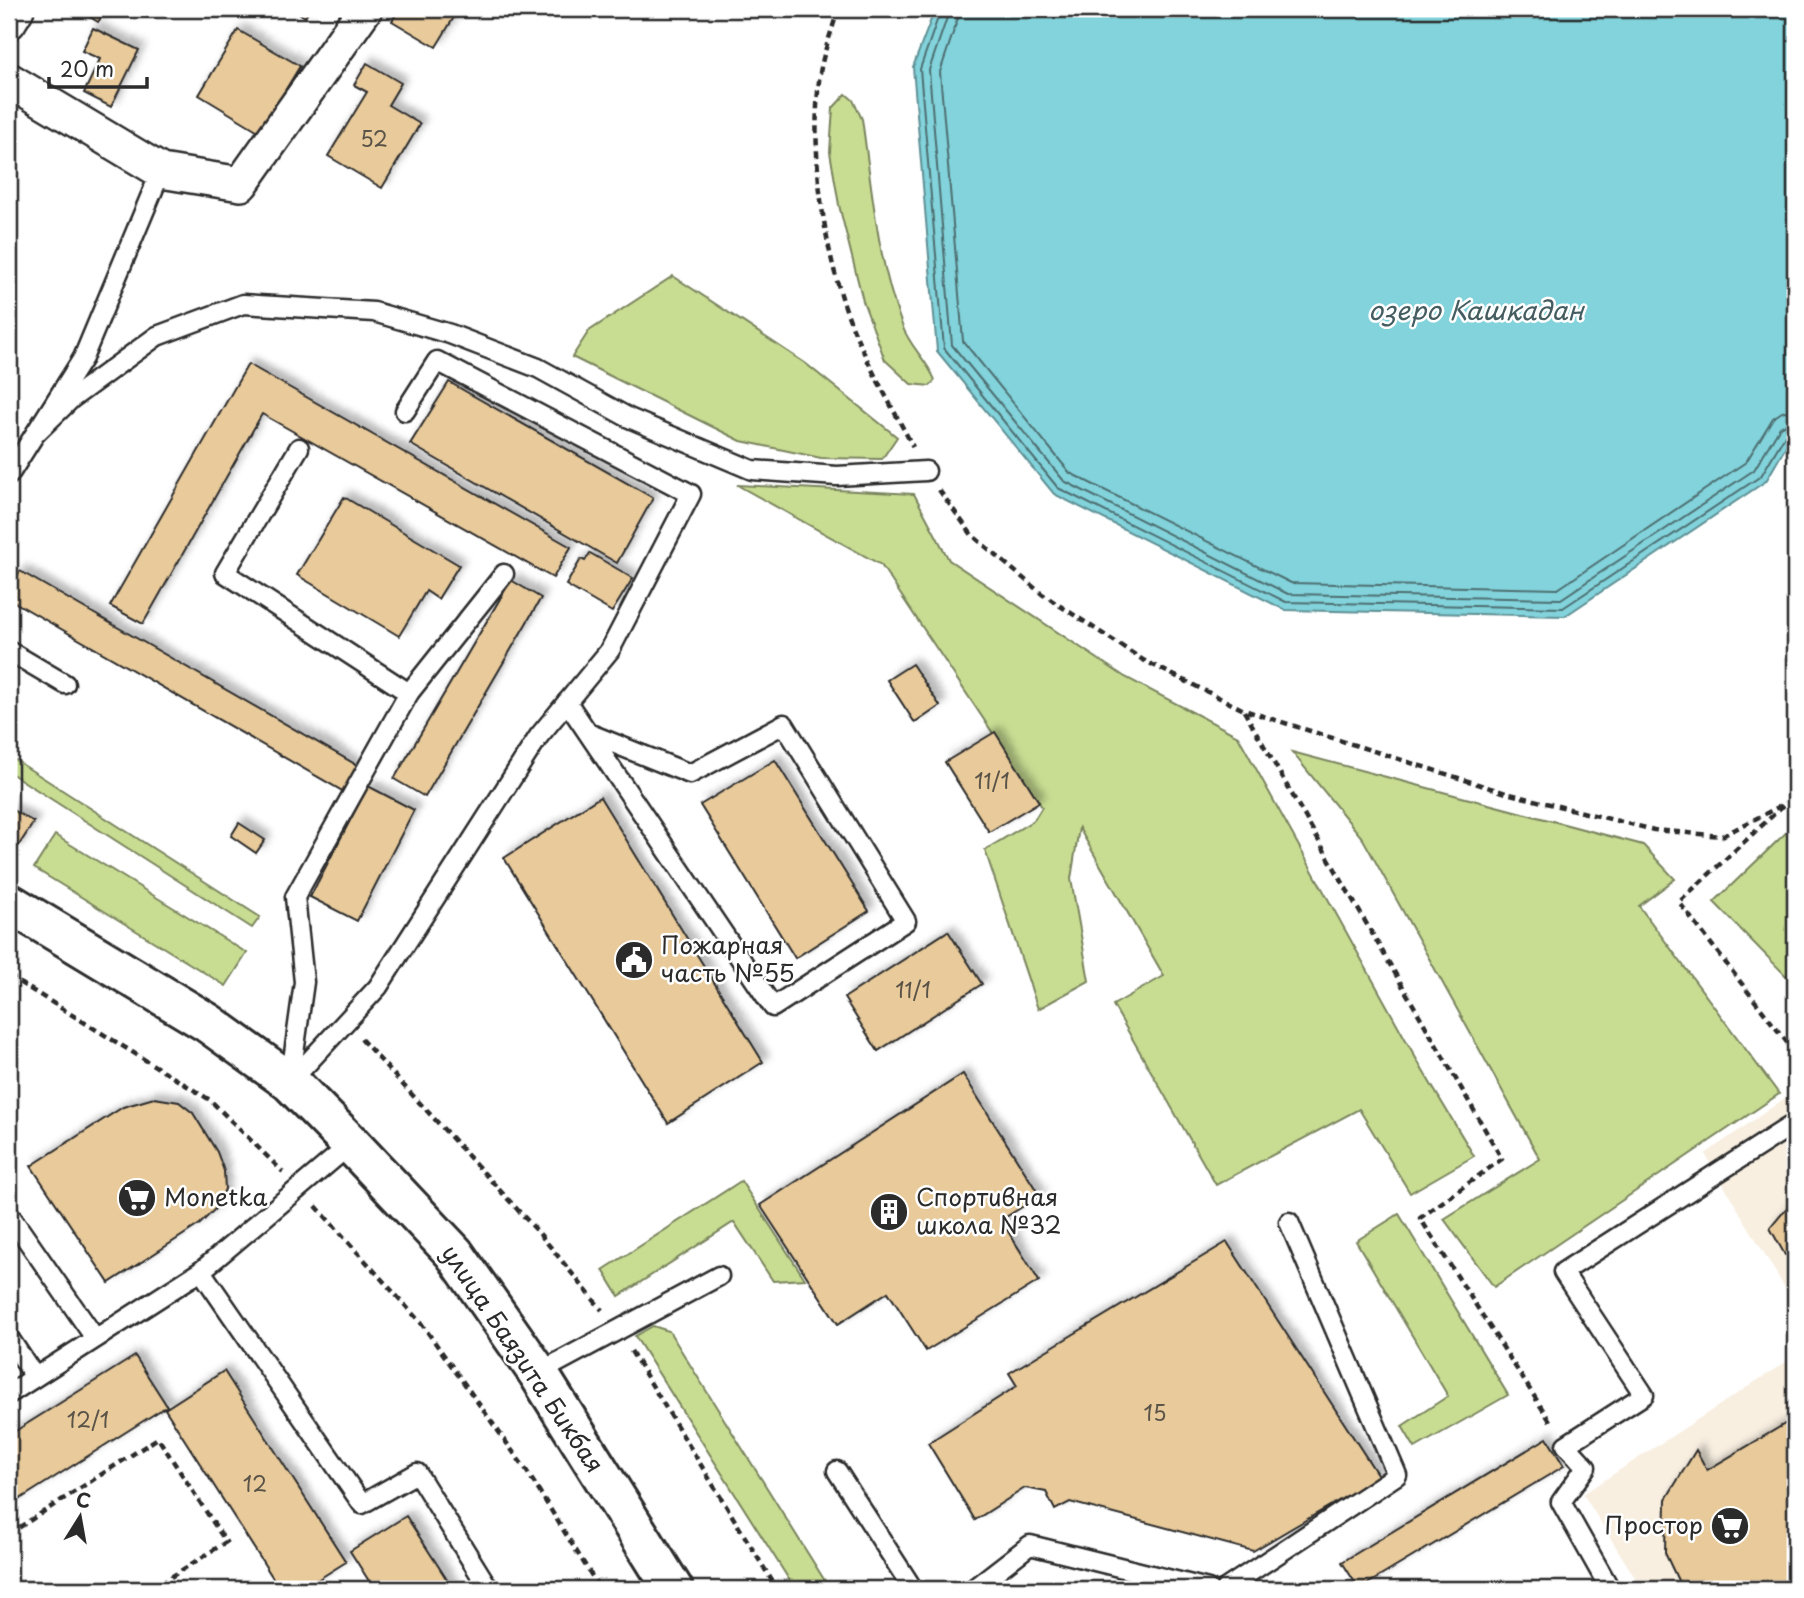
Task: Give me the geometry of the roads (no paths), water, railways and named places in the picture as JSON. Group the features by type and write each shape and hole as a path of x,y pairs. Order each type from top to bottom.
{"main road":[{"name":"улица Баязита Бикбая","path":"9,903 208,1023 290,1082 351,1144 454,1253 538,1373 673,1589"}],"street":[{"path":"9,22 17,9"},
{"path":"9,80 161,171 241,184 365,9"}],"lane":[{"path":"9,475 83,358 161,171"},
{"path":"36,433 71,399 157,335 243,304 374,312 450,334 538,368 629,418 752,470 837,476 926,471"},
{"path":"290,1082 378,987 539,736 610,650 691,494 437,361 405,411"},
{"path":"299,448 225,573 409,693"},
{"path":"290,1082 304,982 295,897 409,693 504,574"},
{"path":"9,651 65,684"},
{"path":"567,702 773,1007 906,921 784,724 690,774 588,733"},
{"path":"1610,1589 1561,1502 1586,1466 1566,1445 1644,1395 1563,1272 1795,1123"},
{"path":"9,1394 201,1270 351,1144"},
{"path":"9,1214 95,1338"},
{"path":"1225,1589 1397,1475 1289,1222"},
{"path":"201,1270 362,1504 417,1473 489,1589"},
{"path":"538,1373 719,1276"},
{"path":"9,1338 35,1377"},
{"path":"837,1471 913,1589"},
{"path":"973,1589 1030,1545 1208,1589"}],"water":[{"name":"озеро Кашкадан","path":"935,9 1795,9 1795,431 1766,481 1565,616 1285,610 1054,494 937,351 913,67"}],"place":[{"name":"Пожарная часть №55","path":"634,960"},
{"name":"Monetka","path":"137,1198"},
{"name":"Спортивная школа №32","path":"889,1212"},
{"name":"Простор","path":"1730,1526"}]}
